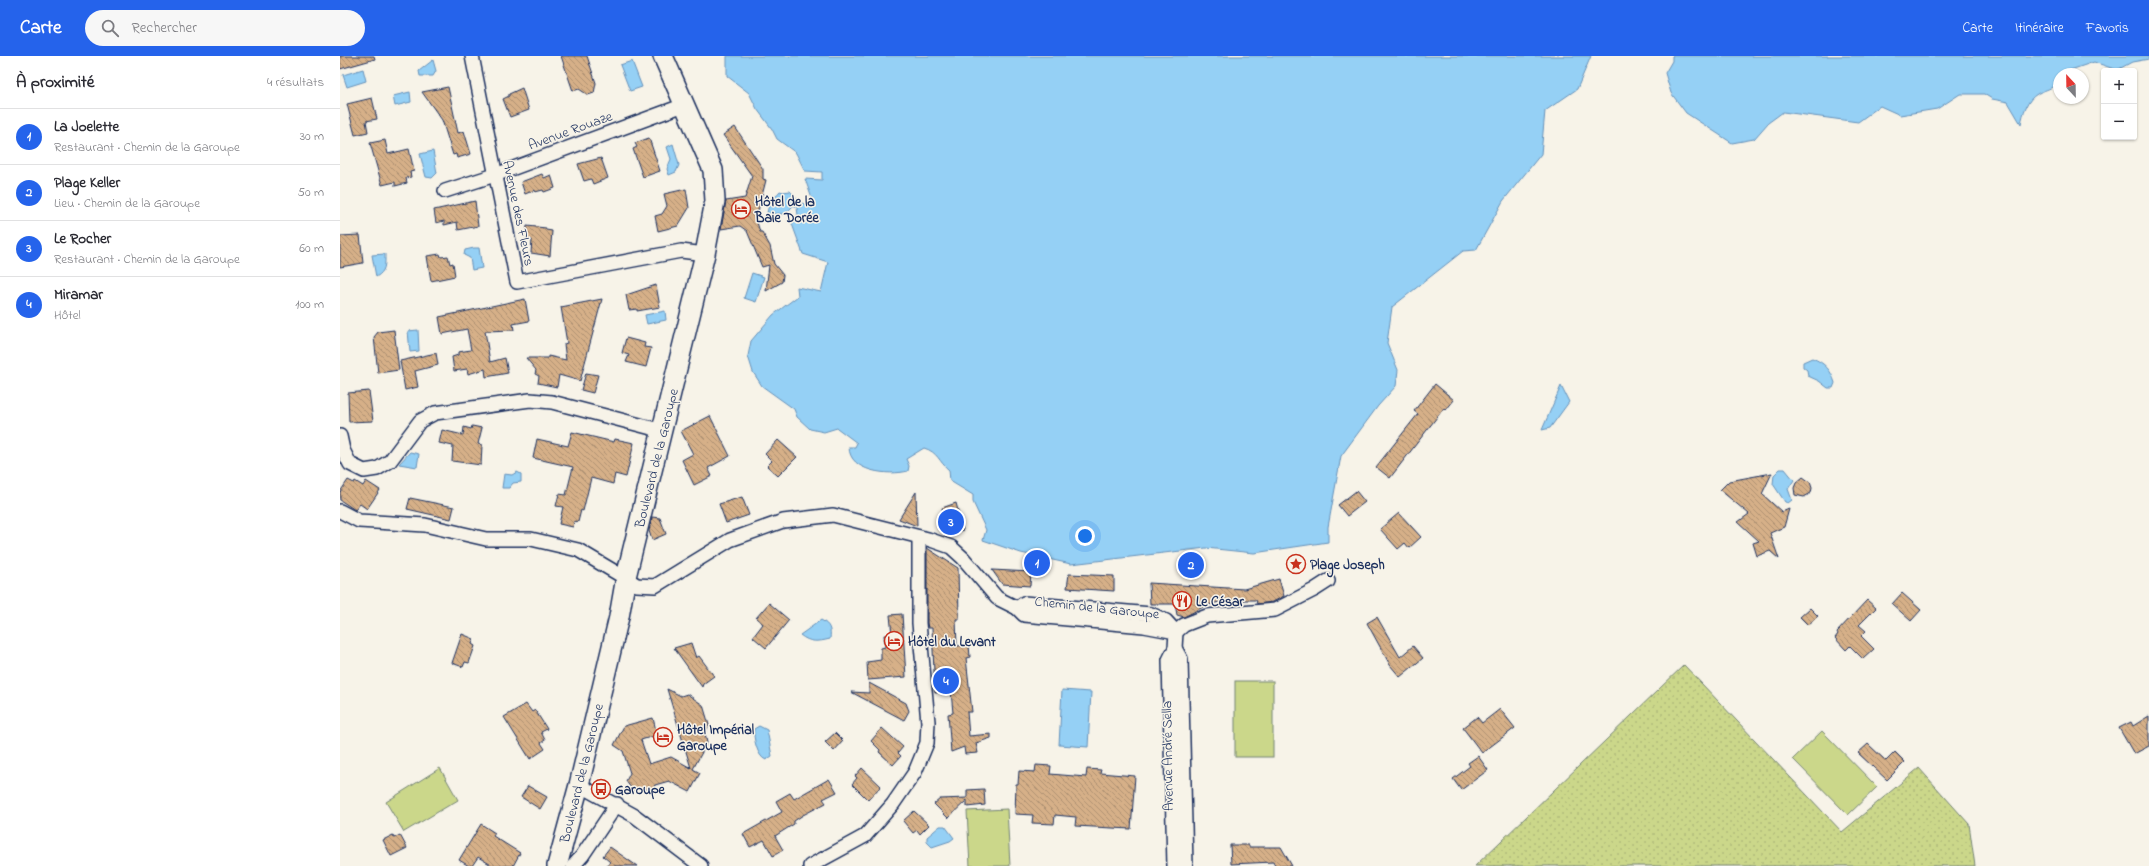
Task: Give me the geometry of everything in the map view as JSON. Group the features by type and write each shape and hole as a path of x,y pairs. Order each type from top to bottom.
{"street":[{"name":"Avenue des Fleurs","path":"472,56 517,282 681,251 705,254"},
{"name":"Boulevard de la Garoupe","path":"558,866 579,785 617,625 626,577 663,431 705,254 715,202 713,170 664,56"},
{"name":"Avenue Rouaze","path":"445,191 495,175 684,105"},
{"path":"340,436 343,450 350,464 364,471 377,469 390,461 420,422 435,413 530,400 552,402 663,431"},
{"name":"Chemin de la Garoupe","path":"340,511 359,521 426,525 486,539 531,539 578,550 626,577 637,585 655,586 730,540 783,521 834,516 938,542 956,550 997,598 1017,608 1024,603 1151,614 1166,621 1176,632 1184,625 1207,616 1275,610 1328,581"},
{"path":"810,866 865,836 893,804 915,772 927,743 928,722 919,623 919,537"},
{"name":"Avenue André Sella","path":"1174,866 1169,660 1175,648 1176,632"},
{"name":"Avenue André Sella","path":"1175,648 1181,659 1186,866"},
{"path":"579,785 617,804 692,857 701,866"},
{"path":"573,866 582,856 617,804"}],"green space":[{"path":"1684,665 1842,832 1919,768 1969,824 1975,866 1475,866"},
{"path":"1235,681 1273,681 1273,757 1235,757"},
{"path":"1822,731 1877,787 1848,815 1793,759"},
{"path":"440,768 458,800 404,832 386,802"},
{"path":"1007,809 1010,866 970,866 967,811"}],"water":[{"path":"727,56 1591,56 1577,89 1545,111 1541,154 1503,201 1476,250 1463,251 1392,307 1387,343 1398,370 1396,386 1378,406 1341,456 1328,527 1328,542 1254,553 1206,548 1071,564 1021,553 983,540 986,530 973,502 973,495 950,481 949,470 929,450 924,448 906,459 909,466 908,471 891,473 871,470 863,467 856,462 851,455 849,447 855,447 857,443 837,428 824,432 810,429 797,417 794,409 762,386 753,372 748,356 751,341 773,315 798,296 797,287 821,292 828,262 803,254 792,224 798,215 797,208 794,205 785,214 767,213 769,204 780,191 790,191 801,203 815,207 805,179 822,180 822,172 805,171 796,153 777,139 772,129 757,109 749,93 727,76"},
{"path":"1672,56 2149,56 2149,59 2132,62 2121,68 2111,68 2094,62 2076,68 2053,68 2053,86 2037,94 2028,103 2024,111 2021,124 2008,102 1992,99 1984,94 1960,94 1937,109 1900,115 1880,106 1858,122 1783,112 1768,123 1754,139 1732,143 1686,113 1671,93 1665,73 1672,61"},
{"path":"433,60 436,71 433,76 420,76 419,71"},
{"path":"632,61 642,87 630,91 620,65"},
{"path":"363,69 366,81 347,87 343,75"},
{"path":"410,92 411,102 395,106 393,96"},
{"path":"673,144 679,165 676,172 669,175 667,169 671,159 667,147"},
{"path":"433,151 437,173 432,178 426,177 420,154"},
{"path":"479,248 482,268 472,270 470,258 464,255 465,250"},
{"path":"385,254 385,265 382,272 376,277 372,255"},
{"path":"752,273 764,277 756,302 744,298"},
{"path":"665,311 666,320 647,324 645,315"},
{"path":"418,330 419,351 410,352 408,331"},
{"path":"1812,358 1821,362 1832,374 1835,383 1833,388 1828,388 1819,381 1808,376 1807,370 1803,367 1803,362"},
{"path":"1561,386 1569,402 1550,428 1542,430"},
{"path":"410,452 419,454 417,467 399,464"},
{"path":"1780,469 1785,469 1794,480 1788,489 1792,500 1788,503 1785,502 1773,484 1774,475"},
{"path":"517,472 521,474 521,482 513,483 509,488 502,488 504,474 512,475"},
{"path":"821,620 829,628 830,639 814,641 800,635"},
{"path":"1062,690 1091,692 1088,747 1059,745"},
{"path":"759,726 767,730 772,756 766,760 760,755 755,742 754,729"},
{"path":"940,826 945,826 954,838 950,841 932,847 927,842 927,837"}],"building":[{"path":"340,56 374,56 375,59 340,69"},
{"path":"561,56 587,56 596,83 594,93 588,95 579,89 573,91"},
{"path":"448,87 458,133 464,131 471,154 457,158 456,154 453,155 442,120 422,92"},
{"path":"522,88 529,110 510,117 503,99 509,96 509,94"},
{"path":"372,98 377,119 366,121 368,132 355,135 347,104"},
{"path":"735,127 763,169 763,179 766,180 756,219 760,232 762,232 770,246 774,264 783,275 782,282 766,291 769,265 762,267 747,231 740,226 721,229 726,201 745,198 752,176 723,135"},
{"path":"649,138 660,171 643,177 633,149 637,147 635,143"},
{"path":"385,140 388,154 409,149 414,171 410,172 411,177 406,178 407,183 395,186 395,182 382,185 370,143"},
{"path":"601,158 608,178 593,184 591,179 584,181 578,164"},
{"path":"542,174 544,178 551,175 555,188 544,192 543,190 535,192 535,190 525,194 521,182"},
{"path":"686,189 689,208 678,226 658,231 655,216 662,214 667,206 664,194"},
{"path":"475,201 478,226 458,230 457,222 444,225 444,221 436,223 434,210"},
{"path":"527,226 546,228 546,230 552,231 550,256 531,253 532,240 526,239"},
{"path":"360,235 363,263 340,267 340,236"},
{"path":"440,254 441,257 448,256 450,264 453,263 455,276 431,281 427,256"},
{"path":"656,285 660,307 637,311 637,309 629,310 626,295"},
{"path":"525,299 529,321 513,324 514,330 485,331 490,362 505,358 508,373 486,377 485,369 468,374 467,369 454,371 452,357 458,355 458,352 471,350 467,329 442,334 439,317"},
{"path":"602,299 580,381 559,375 557,387 538,383 539,376 535,374 536,370 526,358 548,358 548,356 566,360 564,344 567,343 561,307"},
{"path":"394,330 399,370 378,373 374,337 378,332"},
{"path":"626,338 645,343 644,347 651,348 646,367 626,362 629,355 622,353"},
{"path":"436,353 438,365 415,371 418,387 405,390 400,361"},
{"path":"586,373 598,375 593,393 581,390"},
{"path":"1435,384 1454,400 1446,410 1444,408 1390,478 1376,467 1418,414 1414,411"},
{"path":"369,391 373,421 349,422 348,393"},
{"path":"710,416 730,456 708,468 712,476 694,485 682,460 693,454 681,431"},
{"path":"472,426 482,428 478,444 482,445 481,465 452,461 453,446 439,443 442,430 463,435 464,427 471,429"},
{"path":"572,432 614,442 615,439 634,443 626,477 615,474 613,484 591,478 583,511 581,510 578,522 574,521 573,527 559,524 563,507 556,506 559,494 566,495 573,467 533,458 537,439 568,446"},
{"path":"778,440 797,457 778,476 767,466 772,461 765,454"},
{"path":"1772,473 1762,494 1782,512 1789,509 1784,527 1770,533 1779,559 1770,551 1757,556 1753,543 1759,541 1738,522 1749,514 1720,490 1729,481"},
{"path":"1803,477 1810,482 1812,488 1811,493 1804,497 1795,495 1794,488 1796,483"},
{"path":"348,480 354,483 355,481 363,486 366,481 380,490 367,509 360,504 355,510 340,500 340,492"},
{"path":"1356,491 1365,502 1347,516 1338,505"},
{"path":"916,492 917,526 899,519"},
{"path":"742,497 749,515 726,523 719,504"},
{"path":"410,498 454,507 451,519 407,509"},
{"path":"956,503 963,530 949,534 942,508"},
{"path":"1399,513 1421,537 1409,548 1405,543 1398,549 1380,529"},
{"path":"652,517 660,518 666,534 652,540 649,531"},
{"path":"927,548 958,568 959,619 956,619 957,646 969,645 970,657 966,658 972,712 967,712 969,736 991,734 991,738 976,743 978,753 965,754 964,747 951,752 948,714 953,713 951,691 935,693 932,628 928,628 927,623"},
{"path":"992,570 1031,572 1030,586 1002,584"},
{"path":"1069,574 1114,576 1114,591 1067,588"},
{"path":"1279,579 1284,596 1273,602 1257,604 1256,600 1226,600 1205,606 1184,617 1177,615 1175,604 1150,604 1149,583 1244,589"},
{"path":"1902,593 1921,610 1911,621 1892,604"},
{"path":"1867,600 1876,608 1859,625 1866,631 1861,636 1874,649 1863,659 1850,646 1846,650 1835,638 1838,634 1837,632"},
{"path":"769,603 789,620 766,648 753,637 763,624 756,618"},
{"path":"1810,608 1818,616 1808,625 1800,617"},
{"name":"Hôtel du Levant","path":"902,614 906,677 868,680 867,662 881,660 881,648 885,647 884,635 892,635 890,615"},
{"path":"1377,617 1400,657 1413,646 1423,658 1400,677 1390,665 1367,623"},
{"path":"462,634 474,639 472,644 475,646 469,663 465,662 463,667 452,663"},
{"path":"691,643 696,658 699,656 714,676 703,684 702,687 674,648"},
{"path":"869,683 906,703 909,711 904,720 851,692 869,693"},
{"path":"667,689 681,696 687,694 703,705 709,725 705,733 707,743 693,769 700,773 690,792 669,781 655,785 652,792 643,788 633,791 626,781 630,773 623,751 614,745 624,726 653,718 657,735 641,740 649,764 671,757 691,768"},
{"path":"526,704 532,712 535,710 547,729 541,732 545,740 541,743 545,749 530,759 504,717"},
{"path":"1500,709 1515,728 1482,753 1463,728 1477,717 1482,723"},
{"path":"2149,716 2149,746 2134,754 2119,728 2131,722 2133,726"},
{"path":"882,728 903,747 898,753 901,756 893,765 879,752 880,750 871,741"},
{"path":"835,733 843,741 834,751 825,742"},
{"path":"1868,744 1886,761 1895,752 1905,762 1887,780 1858,753"},
{"path":"1478,756 1488,770 1461,790 1453,779 1470,766 1468,763"},
{"path":"1036,765 1051,766 1050,774 1086,777 1087,769 1101,770 1100,773 1135,776 1131,829 1075,826 1076,817 1055,815 1054,824 1032,823 1033,815 1015,814 1016,784 1018,784 1019,771 1035,772"},
{"path":"862,768 881,786 868,800 852,784 857,778 855,776"},
{"path":"829,779 837,792 823,799 826,803 803,815 794,821 794,824 775,836 783,850 773,856 764,840 750,847 743,834 782,812 776,801 790,793 794,799"},
{"path":"528,786 547,797 540,809 521,797"},
{"path":"984,789 985,805 967,807 967,800 948,818 934,804 940,799 967,798 967,790"},
{"path":"914,811 929,825 920,834 917,830 913,833 903,821"},
{"path":"481,824 495,833 493,836 520,853 513,866 493,866 478,857 472,866 469,866 459,860"},
{"path":"393,835 394,838 400,835 407,848 391,856 383,840"},
{"path":"1230,845 1249,845 1249,847 1281,847 1292,866 1275,866 1273,862 1231,864"},
{"path":"610,847 637,866 607,866 610,862 603,856"}],"place":[{"name":"Hôtel de la Baie Dorée","path":"741,209"},
{"name":"Le Rocher","path":"951,522"},
{"name":"La Joelette","path":"1037,563"},
{"name":"Plage Joseph","path":"1296,564"},
{"name":"Plage Keller","path":"1191,565"},
{"name":"Le César","path":"1182,601"},
{"name":"Hôtel du Levant","path":"894,641"},
{"name":"Miramar","path":"946,681"},
{"name":"Hôtel Impérial Garoupe","path":"663,737"},
{"name":"Garoupe","path":"601,789"}]}
